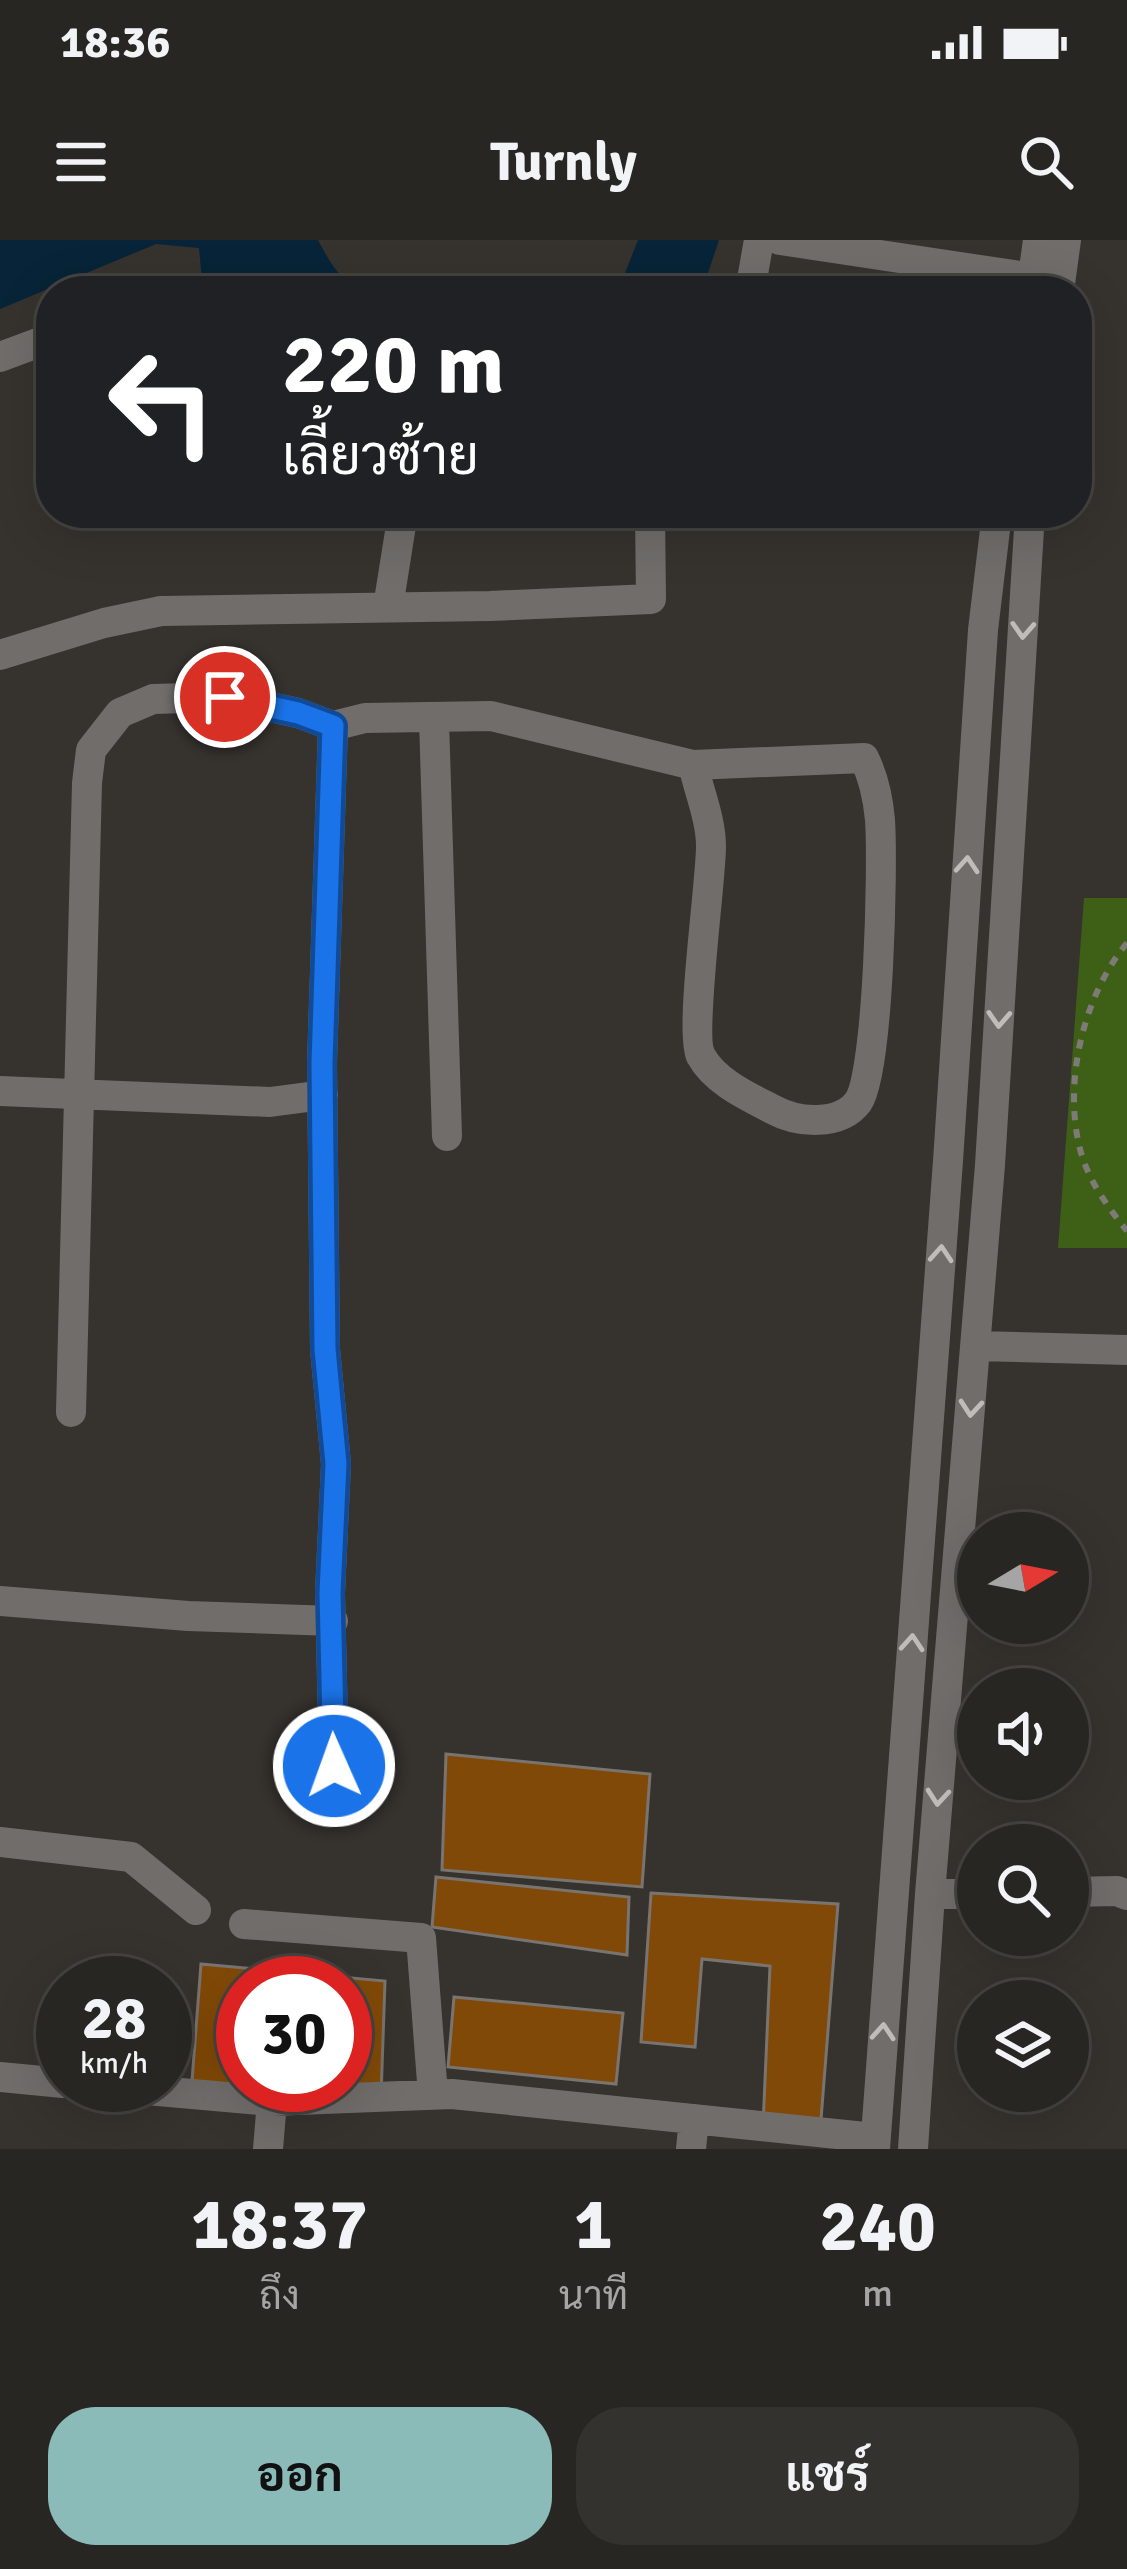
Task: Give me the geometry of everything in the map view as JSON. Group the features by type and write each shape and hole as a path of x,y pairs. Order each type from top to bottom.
{"street":[{"path":"753,276 759,240"},
{"path":"780,240 980,276"},
{"path":"1038,240 1040,276"},
{"path":"1047,276 1066,240"},
{"path":"0,357 36,344"},
{"path":"388,607 401,528"},
{"path":"0,655 161,611 651,599 650,528"},
{"path":"372,2097 434,2095 693,2134 875,2144 983,630 995,528"},
{"path":"913,2149 990,1165 1029,528"},
{"path":"71,1412 87,784 91,750 106,727 120,713 153,699 225,697 333,726 365,718 491,716 693,765 864,758 875,779 880,822 874,1043 868,1086 855,1107 833,1117 805,1122 780,1113 724,1081 699,1054 697,1007 711,840 693,765"},
{"path":"434,720 447,1136"},
{"path":"333,726 323,1095 325,1349 336,1464 330,1593 334,1766"},
{"path":"0,1091 269,1102 323,1095"},
{"path":"948,1161 990,1165"},
{"path":"976,1346 1127,1350"},
{"path":"0,1601 188,1616 333,1621"},
{"path":"0,1842 131,1857 196,1910"},
{"path":"1089,1892 1127,1895"},
{"path":"930,1894 957,1894"},
{"path":"244,1924 421,1938 434,2095"},
{"path":"0,2077 36,2080"},
{"path":"268,2149 271,2112"}],"path":[{"path":"1127,943 1086,1021 1074,1117 1088,1172 1127,1231"}],"green space":[{"path":"1084,898 1127,898 1127,1248 1058,1248"}],"water":[{"path":"0,240 318,240 341,276 202,276 199,248 156,244 79,276 36,276 36,294 0,309"},
{"path":"638,240 719,240 707,276 624,276"}],"building":[{"path":"446,1754 650,1774 642,1887 442,1870"},
{"path":"436,1877 629,1897 627,1955 432,1927"},
{"path":"651,1893 838,1904 820,2132 763,2126 770,1966 702,1959 695,2047 641,2042"},
{"path":"201,1964 216,1965 216,2083 192,2081"},
{"path":"372,1980 385,1981 381,2097 372,2096"},
{"path":"454,1997 623,2013 616,2084 448,2067"}],"route":[{"path":"225,697 333,726 322,1063 325,1349 336,1464 330,1593 334,1766"}]}
